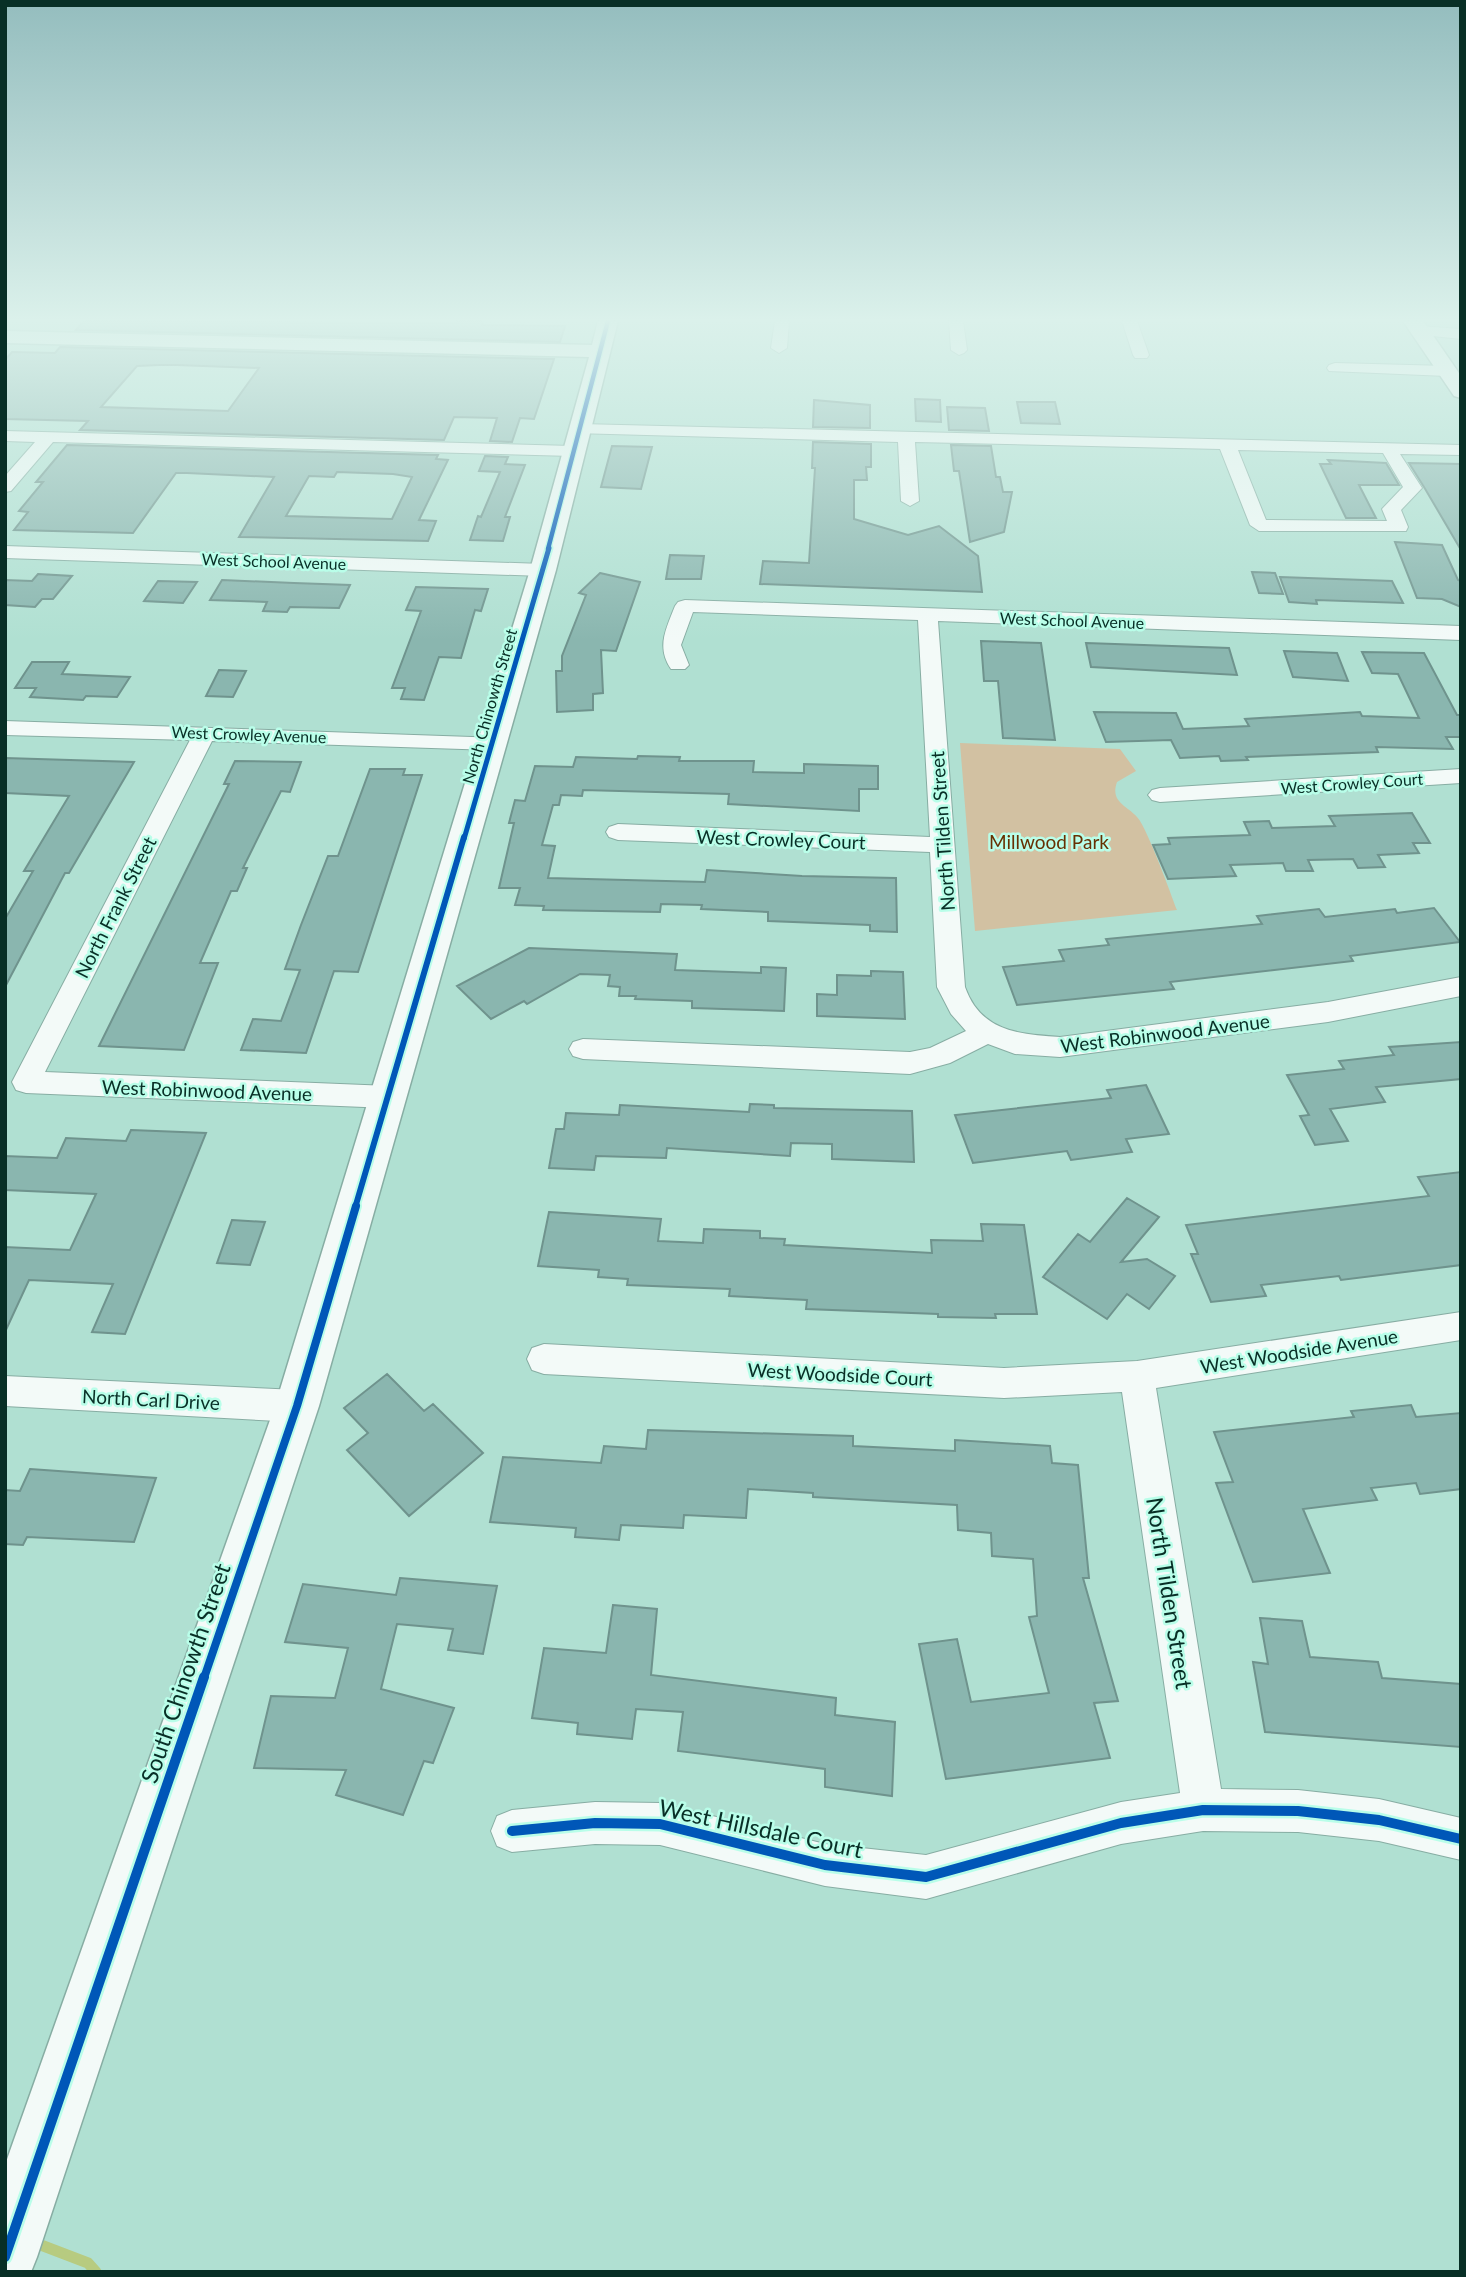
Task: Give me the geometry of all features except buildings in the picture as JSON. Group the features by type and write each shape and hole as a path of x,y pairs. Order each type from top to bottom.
{"street":[{"name":"North Chinowth Street","path":"389,1097 543,570 565,492 579,427"},
{"path":"5,436 576,440 906,436 1461,450"},
{"path":"906,436 910,501"},
{"path":"5,487 50,437"},
{"path":"1227,444 1259,525 1399,527 1391,509 1413,488 1388,448"},
{"name":"West School Avenue","path":"5,552 543,570"},
{"name":"West School Avenue","path":"678,665 671,645 684,606 1460,633"},
{"name":"North Tilden Street","path":"928,616 951,987 957,1004 967,1018 986,1032"},
{"name":"West Crowley Avenue","path":"5,728 493,743"},
{"name":"North Frank Street","path":"26,1082 205,733"},
{"name":"West Crowley Court","path":"1160,795 1461,776"},
{"name":"West Crowley Court","path":"618,832 943,845"},
{"name":"West Robinwood Avenue","path":"986,1032 1015,1044 1060,1047 1328,1012 1461,986"},
{"path":"583,1049 910,1063 951,1054 986,1032"},
{"name":"West Robinwood Avenue","path":"26,1082 389,1097"},
{"name":"South Chinowth Street","path":"5,2256 297,1406 389,1097"},
{"name":"West Woodside Avenue","path":"1137,1376 1461,1326"},
{"name":"West Woodside Court","path":"544,1359 1004,1383 1137,1376"},
{"name":"North Tilden Street","path":"1137,1376 1203,1810"},
{"name":"North Carl Drive","path":"5,1391 297,1406"},
{"name":"West Hillsdale Court","path":"512,1831 595,1823 660,1824 825,1866 926,1877 1121,1823 1203,1810 1298,1811 1366,1818 1461,1839"}],"green space":[{"name":"Millwood Park","path":"960,743 1120,749 1136,771 1117,782 1117,799 1141,823 1177,910 975,931"}],"waterway":[{"path":"33,2242 88,2263 96,2272"}],"cycle path":[{"path":"5,2257 297,1406 543,570 580,427"},
{"path":"512,1831 595,1823 660,1824 825,1865 926,1877 1121,1823 1203,1810 1298,1811 1379,1820 1461,1839"}]}
